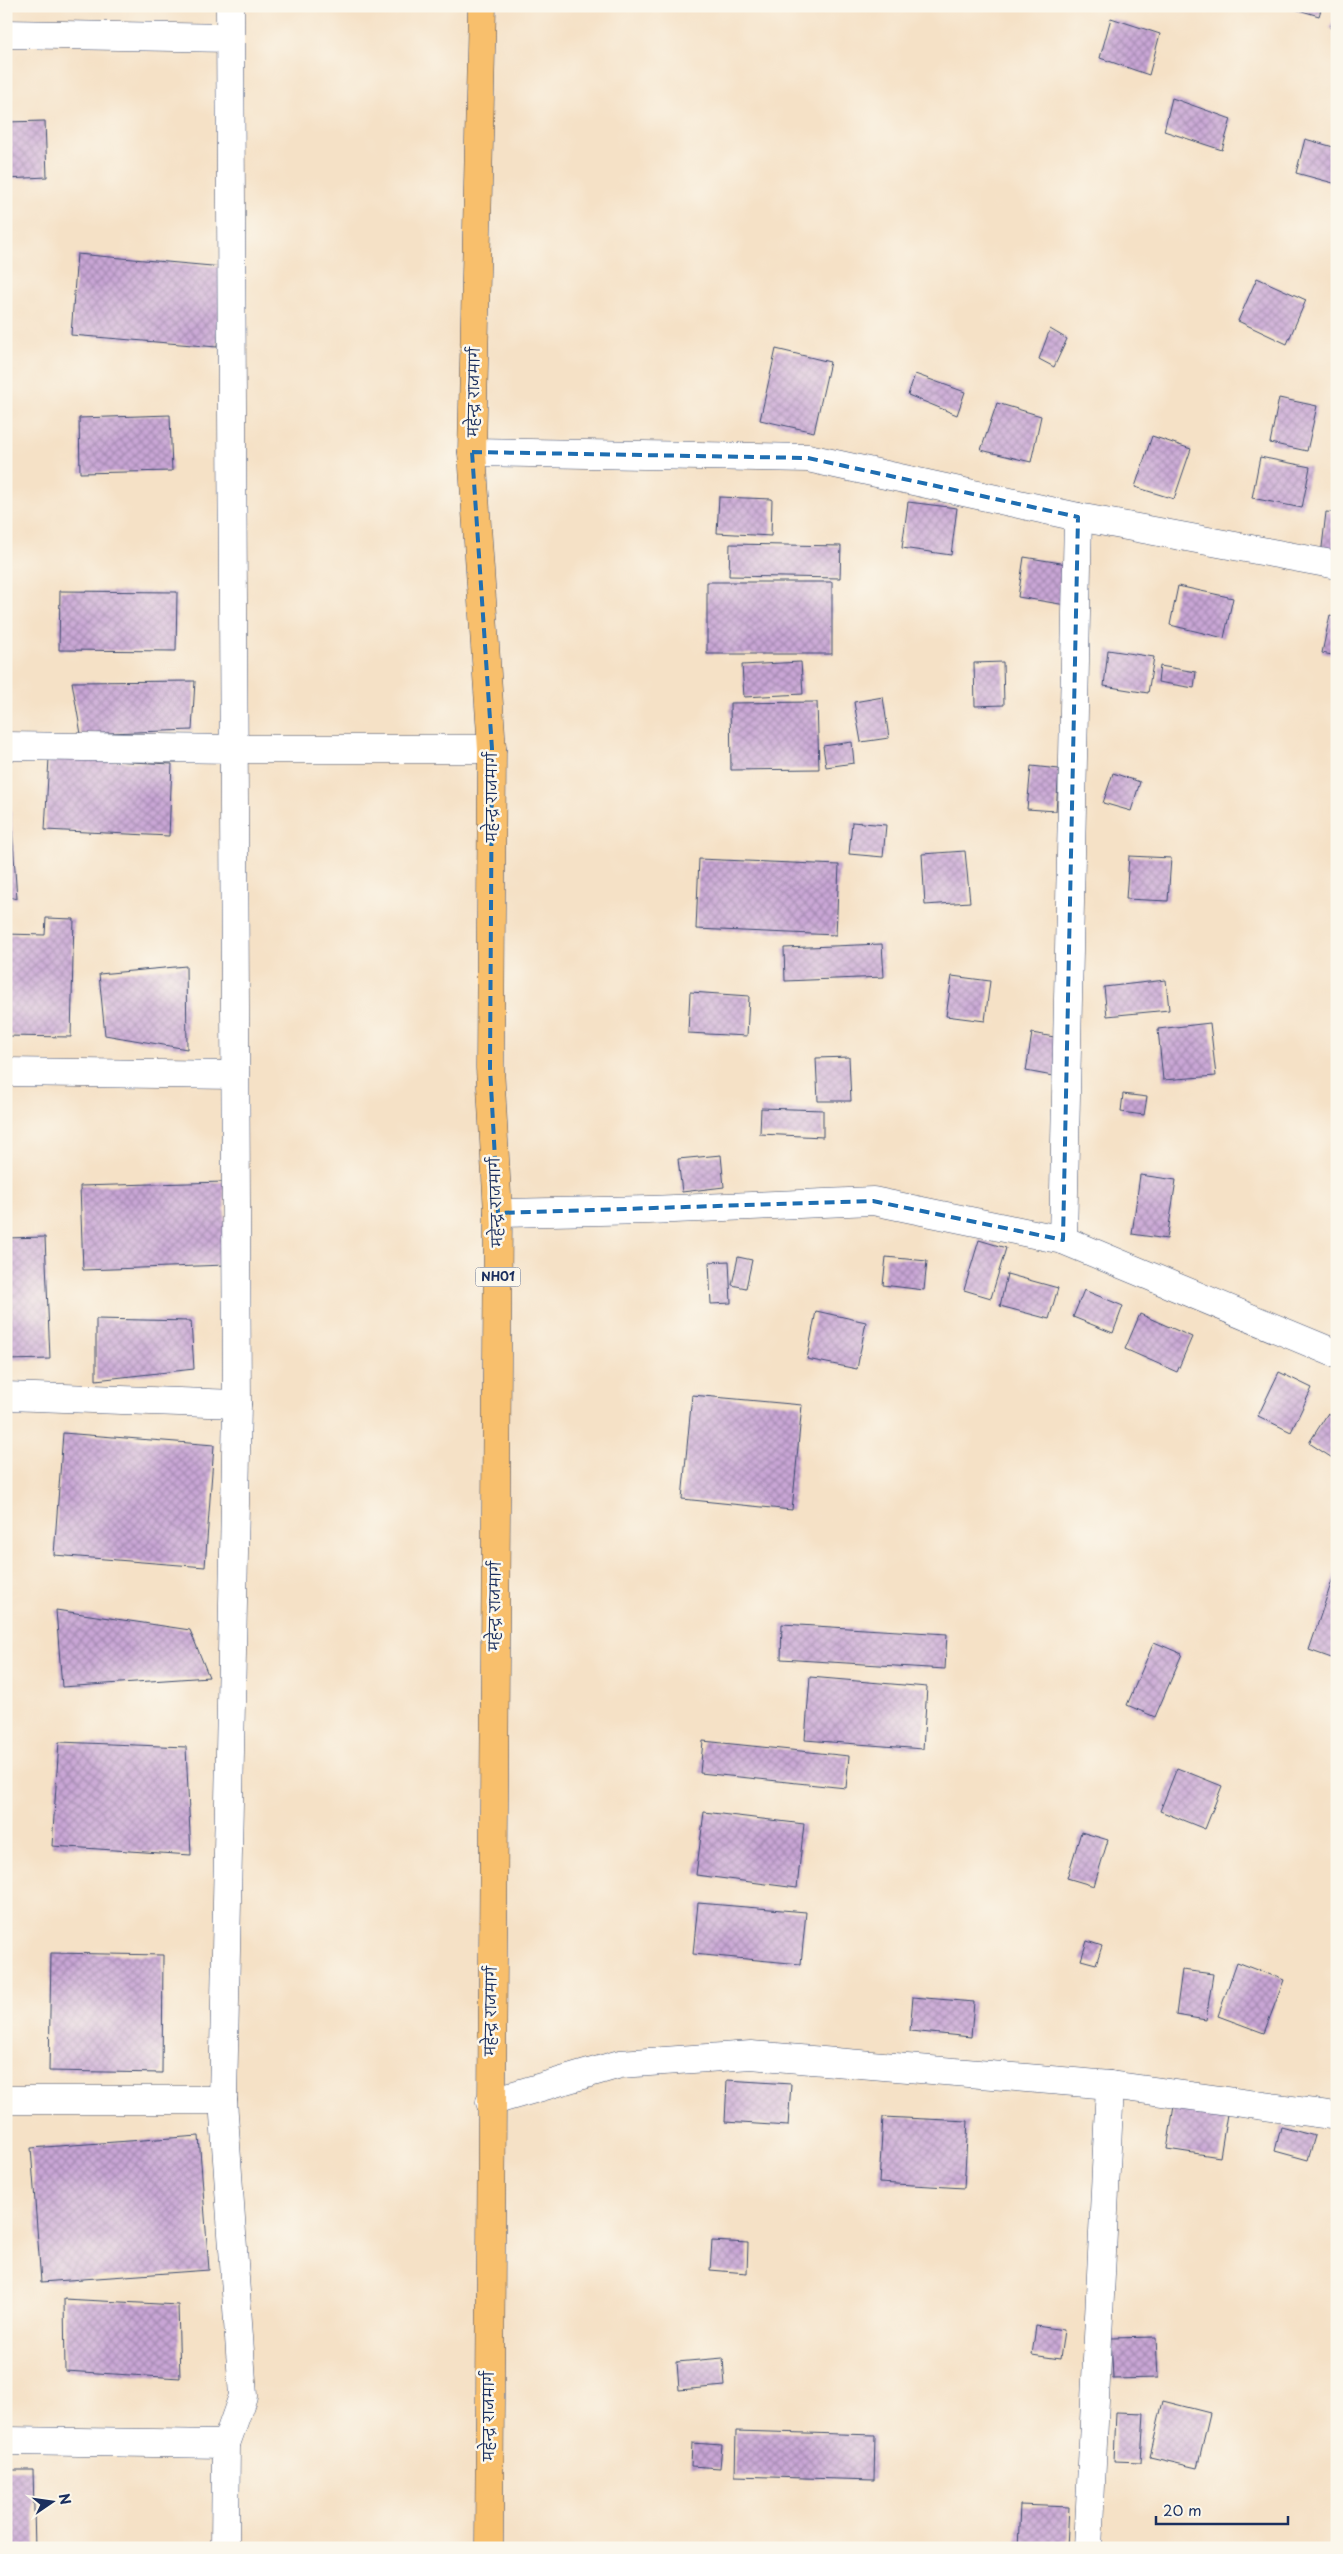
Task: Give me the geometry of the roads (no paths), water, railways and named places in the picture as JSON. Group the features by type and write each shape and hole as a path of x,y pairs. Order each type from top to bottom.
{"highway":[{"name":"महेन्द्र राजमार्ग","path":"482,6 472,452 492,749 490,1068 498,1212 490,2102 489,2548"}],"street":[{"path":"225,2548 226,2444 242,2396 223,2100 236,1404 230,6"},
{"path":"6,34 230,38"},
{"path":"472,452 808,458 1078,517 1337,565"},
{"path":"1064,1240 1078,517"},
{"path":"6,746 234,749 492,749"},
{"path":"6,1072 235,1075"},
{"path":"498,1212 649,1210 873,1201 1064,1240 1337,1354"},
{"path":"6,1396 236,1404"},
{"path":"490,2102 620,2064 751,2055 1110,2085 1337,2116"},
{"path":"1088,2548 1110,2085"},
{"path":"6,2100 223,2100"},
{"path":"6,2441 226,2444"}]}
